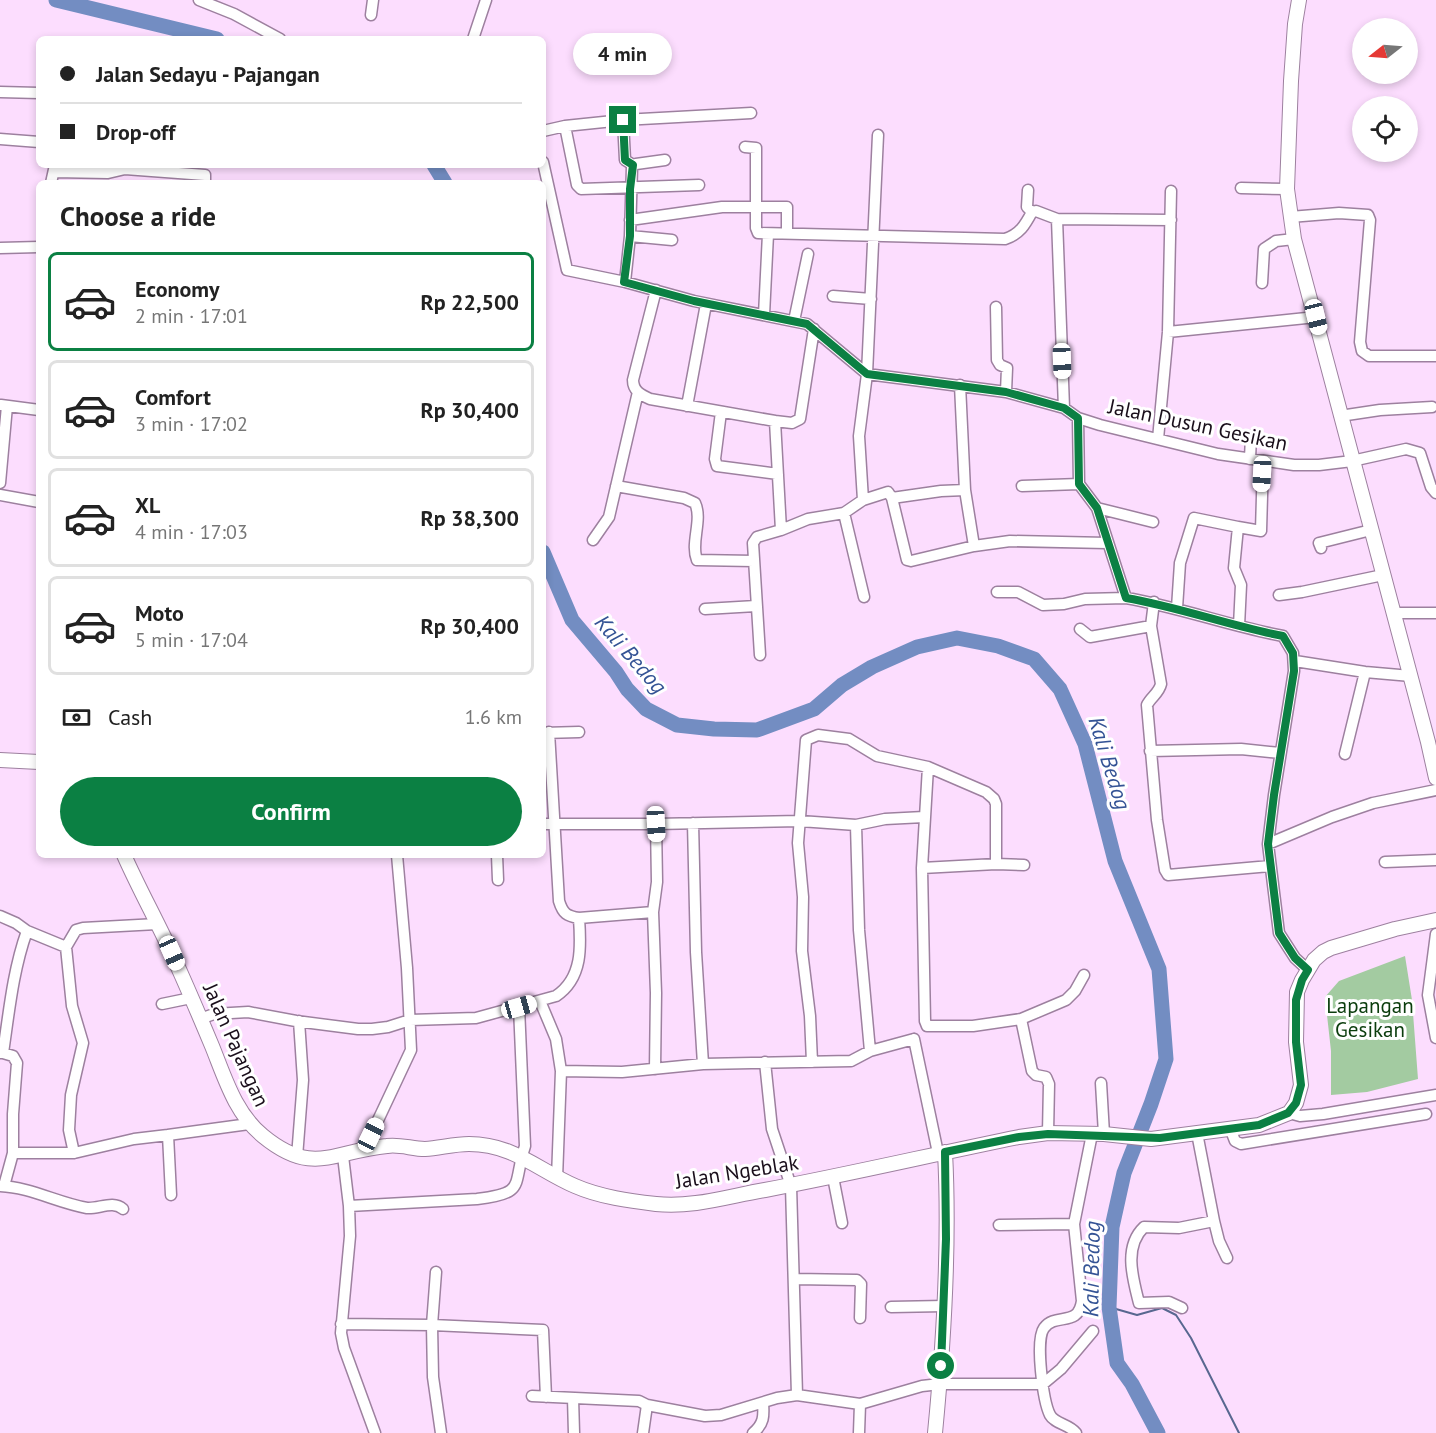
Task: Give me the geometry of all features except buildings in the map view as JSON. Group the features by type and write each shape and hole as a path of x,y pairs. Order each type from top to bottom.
{"main road":[{"path":"1299,0 1291,81 1287,189 1293,239 1316,317 1436,778"},
{"path":"0,760 36,762"},
{"name":"Jalan Pajangan","path":"125,858 191,998 233,1097 249,1124 284,1152 297,1157 318,1159 343,1156"},
{"path":"1288,1113 1296,1103 1301,1085 1296,1042 1296,1000 1302,980 1314,960 1331,948 1395,929 1436,920"},
{"name":"Jalan Ngeblak","path":"343,1156 364,1150 399,1145 423,1149 471,1144 506,1149 557,1178 580,1188 606,1196 670,1205 704,1202 791,1186 1019,1137 1048,1134 1150,1139 1259,1125 1288,1113"},
{"path":"934,1433 940,1384 946,1239 942,1153"}],"street":[{"path":"199,0 234,14 274,36"},
{"path":"371,15 373,0"},
{"path":"474,36 486,0"},
{"path":"0,92 36,93"},
{"path":"546,129 623,120 751,113"},
{"path":"623,120 625,160 633,165 665,160"},
{"path":"566,126 579,188 630,189 699,185"},
{"path":"863,500 860,436 867,374 878,135"},
{"path":"0,139 36,142"},
{"path":"745,147 756,148 757,232 1005,239 1022,230 1032,212"},
{"path":"624,282 630,236 630,189 633,165"},
{"path":"544,168 567,270 624,282 706,304 807,324 867,374"},
{"path":"53,173 108,173 132,169 206,174"},
{"path":"1241,188 1287,189"},
{"path":"1028,190 1026,205 1032,212"},
{"path":"1158,440 1168,332 1171,191"},
{"path":"630,220 704,208 787,204 787,234"},
{"path":"1032,212 1036,211 1057,219 1171,220"},
{"path":"1290,217 1339,213 1368,215 1370,220 1360,342 1362,351 1369,356 1436,356"},
{"path":"1057,219 1064,408"},
{"path":"764,315 768,234"},
{"path":"630,236 672,240"},
{"path":"1262,283 1264,249 1276,241 1293,239"},
{"path":"0,248 36,247"},
{"path":"794,321 808,254"},
{"path":"656,290 633,380 633,385 638,392 650,399 792,423 800,419 814,328"},
{"path":"833,296 871,298"},
{"path":"687,406 706,304"},
{"path":"996,307 997,360 1000,365 1007,368 1006,392"},
{"path":"1168,332 1316,317"},
{"name":"Jalan Dusun Gesikan","path":"867,374 1006,392 1064,408 1078,418 1158,440 1250,459 1312,465 1352,461 1406,449 1415,450 1420,453 1431,487 1436,494"},
{"path":"960,385 965,490 974,546"},
{"path":"593,540 609,517 638,392"},
{"path":"0,483 3,405 36,410"},
{"path":"1340,416 1380,410 1432,407"},
{"path":"721,412 715,459 717,466 778,474"},
{"path":"1078,418 1079,484 1097,508 1126,598"},
{"path":"775,421 781,530"},
{"path":"1250,459 1251,435"},
{"path":"1177,608 1180,563 1194,518 1261,531 1263,460"},
{"path":"1022,486 1079,484"},
{"path":"616,486 684,498 695,503 697,560 754,561"},
{"path":"892,498 965,490"},
{"path":"760,655 754,540 763,534 781,530 808,519 844,513 863,500 888,492 892,498 908,561 974,546 1010,541 1107,543"},
{"path":"0,495 36,501"},
{"path":"1097,508 1153,522"},
{"path":"844,513 864,597"},
{"path":"1238,527 1234,568 1241,585 1239,626"},
{"path":"1321,548 1319,543 1371,530"},
{"path":"1279,595 1383,574"},
{"path":"998,592 1018,592 1043,605 1085,599 1126,598 1154,602 1283,636 1291,647 1295,661 1268,844 1279,933 1295,958 1308,970"},
{"path":"1154,602 1151,626 1161,684 1148,705 1157,820 1165,870 1168,875 1270,866"},
{"path":"705,609 756,606"},
{"path":"1393,613 1436,613"},
{"path":"1080,629 1090,637 1151,626"},
{"path":"1295,661 1365,672 1411,676"},
{"path":"1345,754 1365,672"},
{"path":"579,732 546,733 555,824 559,901 568,917 653,912"},
{"path":"812,1062 810,1016 802,951 803,897 798,843 805,741 818,735 846,738 877,756 928,767 972,785 994,799 996,804 996,864"},
{"path":"1150,751 1241,749 1280,753"},
{"path":"927,1026 924,1016 922,868 928,767"},
{"path":"1268,844 1332,817 1373,803 1436,789"},
{"path":"546,824 800,821 856,825 885,819 924,817"},
{"path":"693,823 696,952 703,1064"},
{"path":"655,1069 656,993 653,912 657,882 656,824"},
{"path":"856,825 859,930 870,1051"},
{"path":"364,1150 411,1050 397,858"},
{"path":"497,858 498,880"},
{"path":"1385,862 1436,860"},
{"path":"922,868 996,864 1024,865"},
{"path":"0,915 27,931 66,947"},
{"path":"200,1019 214,1014 248,1012 299,1022 365,1029 388,1027 410,1020 476,1018 519,1007 562,992 574,975 579,962 579,918"},
{"path":"74,1153 69,1130 71,1095 84,1043 72,1006 66,947 76,930 83,928 156,924"},
{"path":"27,931 18,962 2,1053 13,1056 16,1063 13,1153 2,1186 85,1208 116,1206 123,1209"},
{"path":"1436,934 1428,995 1436,1038"},
{"path":"942,1153 914,1039 916,1032 927,1026 974,1026 1021,1019 1066,1000 1075,991 1084,975"},
{"path":"162,1004 191,998"},
{"path":"540,1001 556,1039 561,1071 557,1178"},
{"path":"350,1206 496,1197 511,1192 515,1188 520,1157 525,1146 519,1007"},
{"path":"1021,1019 1032,1071 1036,1075 1046,1077 1048,1084 1048,1134"},
{"path":"297,1157 303,1080 299,1022"},
{"path":"561,1071 622,1072 703,1064 851,1061 870,1051 914,1039"},
{"path":"765,1062 772,1129 791,1186 797,1395"},
{"path":"1076,1433 1071,1427 1052,1418 1043,1384 1040,1337 1043,1329 1049,1323 1071,1318 1081,1309 1074,1224 1102,1135 1101,1083"},
{"path":"1288,1113 1300,1116 1323,1114 1436,1095"},
{"path":"1407,1100 1410,1116"},
{"path":"1230,1128 1235,1141 1241,1144 1426,1114"},
{"path":"13,1153 74,1153 135,1140 249,1124"},
{"path":"1197,1133 1214,1221 1219,1241 1227,1258"},
{"path":"168,1135 171,1195"},
{"path":"343,1156 350,1206 350,1236 341,1324 344,1348 375,1433"},
{"path":"833,1177 842,1223"},
{"path":"1182,1308 1169,1302 1139,1303 1131,1262 1134,1242 1140,1230 1145,1227 1179,1228 1214,1221"},
{"path":"999,1225 1074,1224"},
{"path":"436,1272 432,1325 433,1377 441,1433"},
{"path":"795,1279 857,1280 861,1284 860,1318"},
{"path":"891,1307 944,1306"},
{"path":"341,1324 543,1330 546,1397"},
{"path":"532,1396 639,1401 647,1405 705,1416 721,1415 777,1398 797,1395 860,1404 922,1386 940,1384 1043,1384 1061,1369 1093,1331"},
{"path":"573,1398 574,1433"},
{"path":"753,1433 759,1429 764,1419 764,1403"},
{"path":"859,1433 860,1404"},
{"path":"643,1433 647,1405"}],"green space":[{"name":"Lapangan Gesikan","path":"1405,956 1412,1000 1418,1079 1367,1092 1331,1095 1331,1051 1325,997 1339,981"}],"waterway":[{"name":"Kali Bedog","path":"56,0 205,36"},
{"name":"Kali Bedog","path":"436,168 443,180"},
{"name":"Kali Bedog","path":"546,559 572,620 616,672 627,689 646,709 677,725 757,730 814,709 842,685 872,667 917,647 957,638 998,646 1034,659 1060,689 1085,744 1115,861 1159,969 1166,1059 1124,1173 1112,1227 1109,1307 1117,1363 1132,1384 1158,1433"},
{"path":"1109,1307 1137,1315 1162,1308 1176,1315 1191,1338 1239,1433"}],"route":[{"path":"623,120 625,160 633,165 630,189 630,236 624,282 694,301 807,324 867,374 1006,392 1064,408 1078,418 1079,484 1097,508 1126,598 1154,602 1256,631 1283,636 1293,653 1294,671 1268,844 1279,933 1287,948 1308,970 1302,980 1296,1000 1296,1042 1301,1085 1296,1103 1288,1113 1259,1125 1150,1139 1104,1134 1048,1134 1019,1137 945,1152 946,1239 941,1366"}]}
